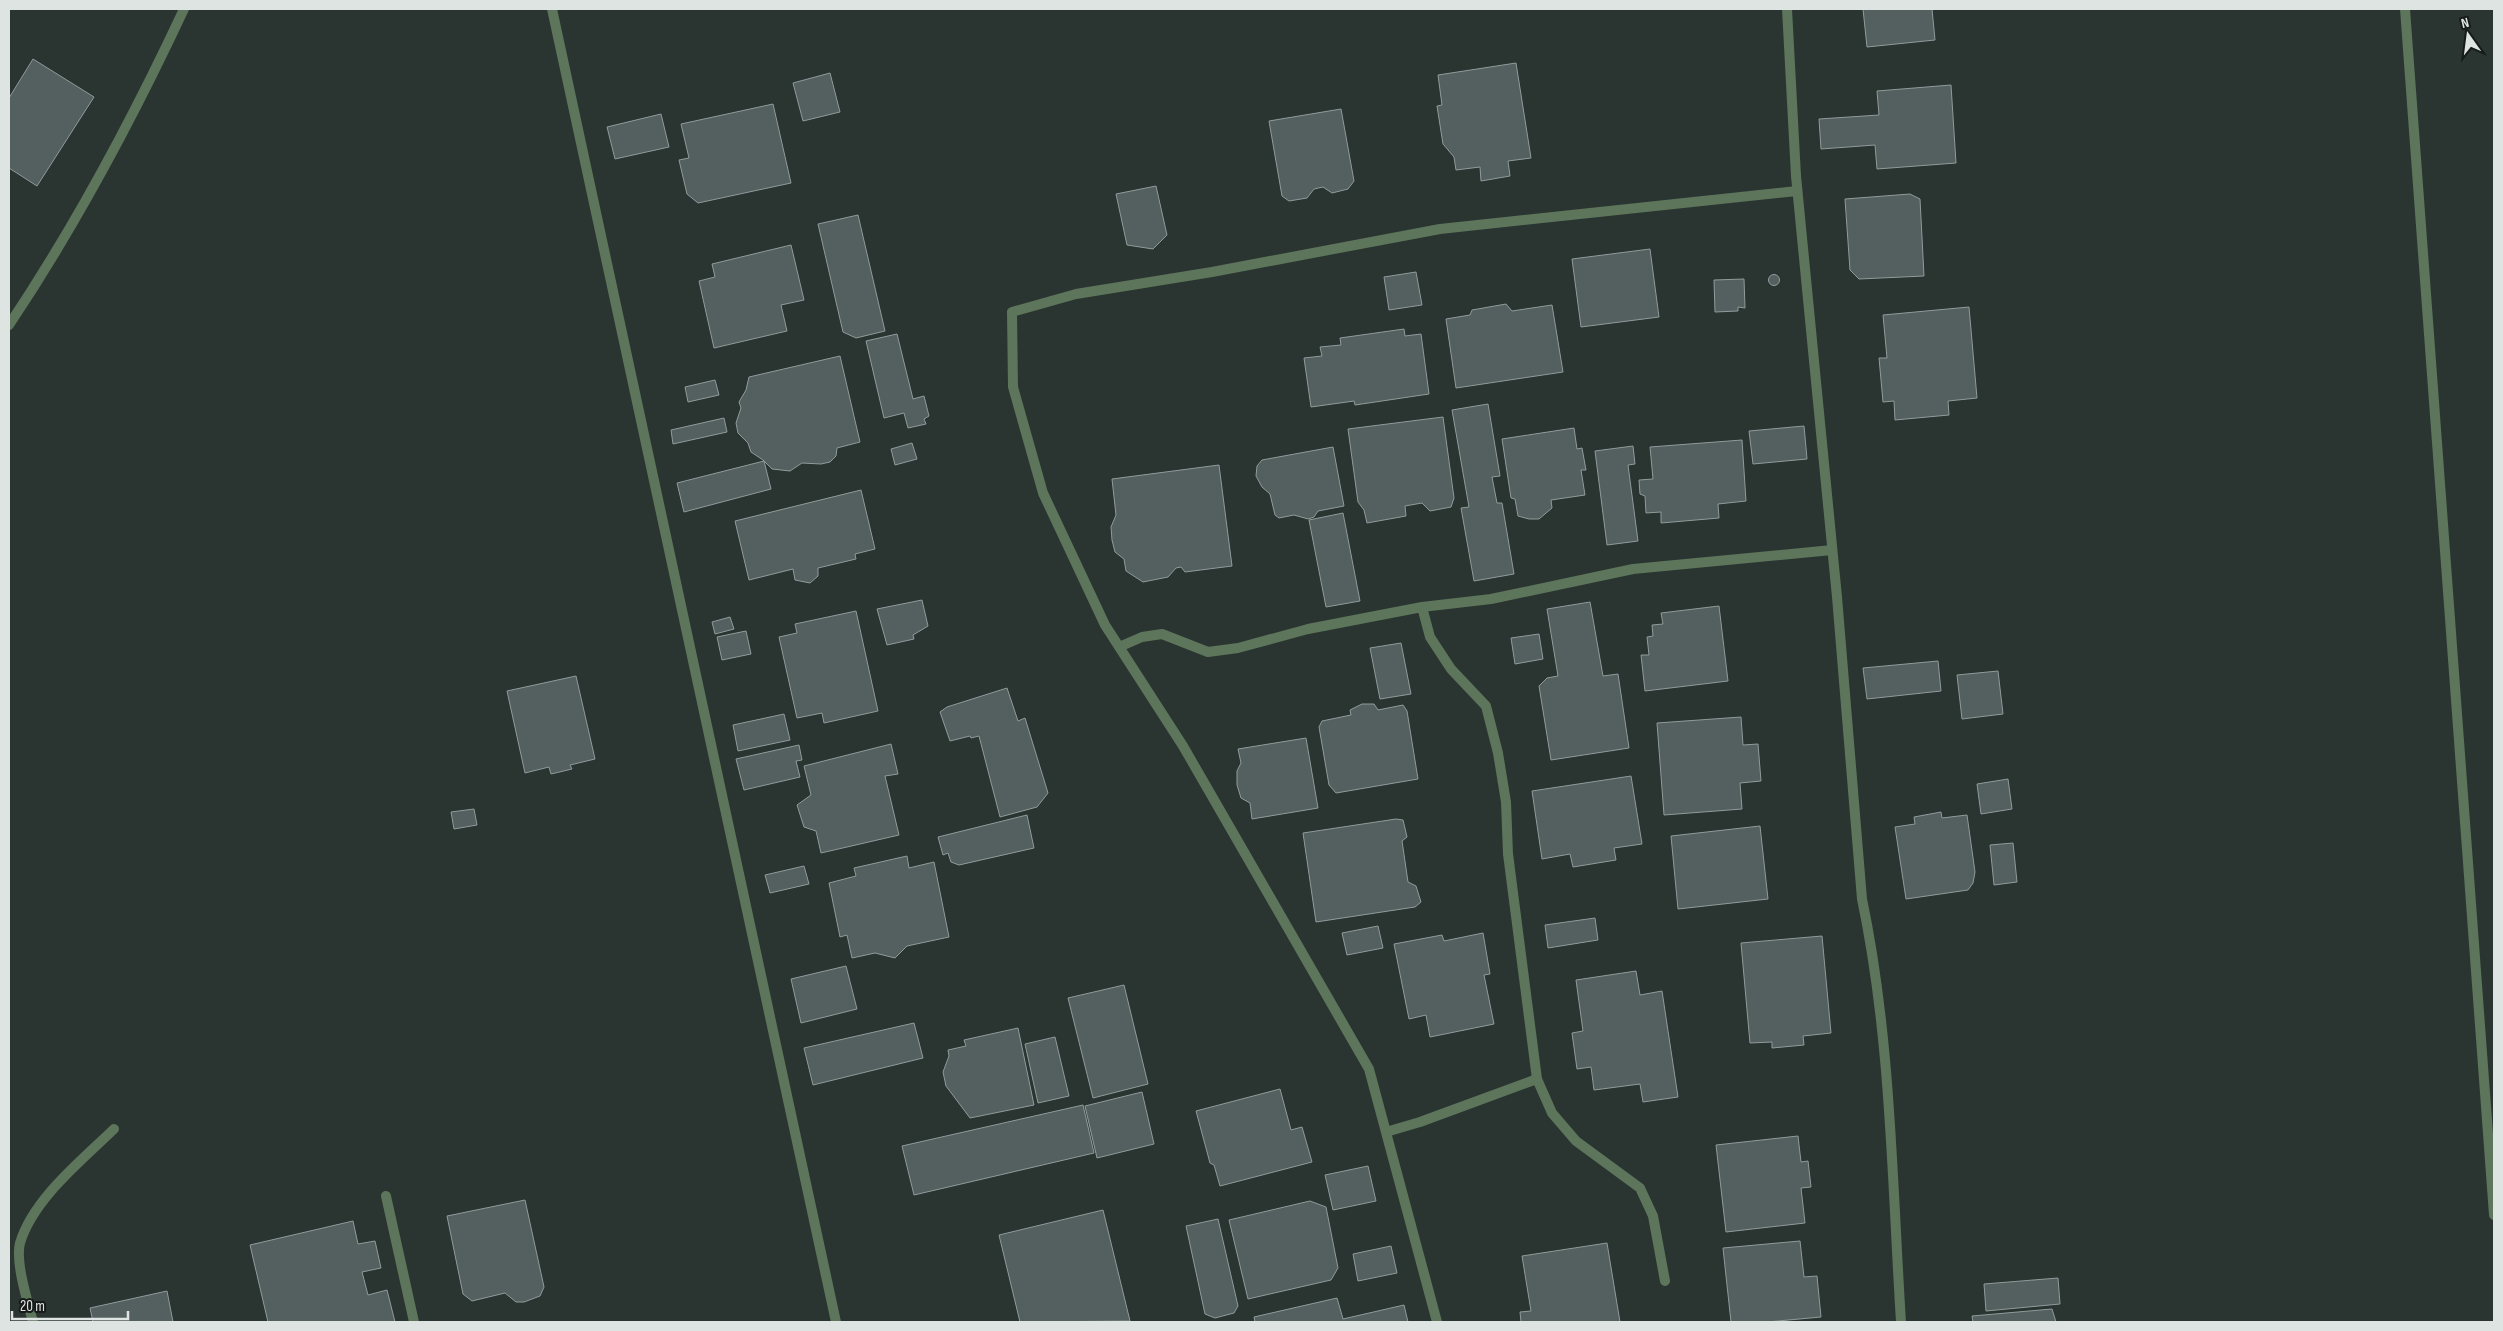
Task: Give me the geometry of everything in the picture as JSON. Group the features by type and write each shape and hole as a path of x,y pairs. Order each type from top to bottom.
{"street":[{"path":"9,325 48,267 142,99 184,9"},
{"path":"552,9 836,1322"},
{"path":"1787,9 1797,191 1832,550 1862,899 1872,948 1884,1059 1901,1322"},
{"path":"2405,9 2494,1215"},
{"path":"1437,1322 1369,1069 1183,746 1105,625 1043,493 1014,387 1012,312 1076,294 1212,272 1440,229 1797,191"},
{"path":"1119,647 1142,637 1162,634 1208,652 1238,648 1308,629 1422,607 1491,599 1633,569 1832,550"},
{"path":"1422,607 1430,637 1451,669 1486,706 1498,753 1506,802 1508,854 1537,1080 1552,1113 1576,1141 1640,1188 1653,1216 1665,1281"},
{"path":"1386,1132 1420,1122 1537,1080"},
{"path":"33,1322 22,1282 20,1244 38,1208 77,1164 114,1129"},
{"path":"386,1196 414,1322"}],"building":[{"path":"1863,9 1932,9 1935,40 1867,47"},
{"path":"33,59 94,97 37,186 9,168 9,98"},
{"path":"1516,63 1531,158 1508,161 1510,176 1481,181 1480,167 1456,170 1454,157 1443,144 1437,106 1442,105 1438,75"},
{"path":"830,73 840,112 803,121 793,83"},
{"path":"1951,85 1956,163 1877,169 1875,145 1821,149 1819,119 1879,115 1877,91"},
{"path":"773,104 791,183 698,203 687,194 679,160 689,158 681,124"},
{"path":"1341,109 1354,181 1348,189 1332,193 1323,187 1314,189 1307,198 1289,201 1282,196 1269,121"},
{"path":"661,114 669,147 615,159 607,127"},
{"path":"1156,186 1167,235 1153,249 1127,245 1116,194"},
{"path":"1910,194 1920,199 1924,276 1859,279 1850,270 1845,199"},
{"path":"858,215 885,331 856,338 843,332 818,224"},
{"path":"791,245 804,300 781,305 787,331 714,348 699,281 715,277 712,264"},
{"path":"1650,249 1659,317 1581,327 1572,259"},
{"path":"1416,272 1422,305 1389,310 1384,277"},
{"path":"1774,274 1780,280 1774,286 1768,280"},
{"path":"1744,279 1745,308 1738,307 1738,311 1715,312 1714,280"},
{"path":"1506,304 1512,311 1552,305 1563,372 1456,388 1446,319 1470,315 1472,310"},
{"path":"1969,307 1977,398 1948,401 1949,415 1895,420 1894,401 1883,402 1879,358 1887,358 1883,315"},
{"path":"1404,329 1405,336 1421,334 1429,394 1355,405 1354,401 1311,407 1304,358 1322,356 1320,347 1341,345 1340,338"},
{"path":"897,334 913,399 924,396 929,416 924,419 926,424 908,428 904,413 884,418 866,341"},
{"path":"840,356 860,442 837,448 836,456 830,462 821,464 802,463 790,471 772,469 751,452 748,443 738,433 736,423 741,408 739,402 746,390 749,377"},
{"path":"715,380 719,395 688,402 685,387"},
{"path":"1488,404 1500,476 1492,477 1497,503 1502,503 1514,574 1474,581 1461,508 1469,507 1452,410"},
{"path":"1443,417 1454,498 1451,507 1430,511 1422,503 1405,506 1406,516 1367,523 1364,510 1358,502 1348,429"},
{"path":"724,418 727,432 673,444 671,430"},
{"path":"1804,426 1807,459 1753,464 1749,431"},
{"path":"1574,428 1577,449 1582,448 1586,470 1581,470 1585,495 1551,500 1552,508 1539,519 1518,516 1515,499 1511,498 1502,439"},
{"path":"1742,440 1746,501 1718,504 1719,518 1661,523 1661,512 1646,513 1645,496 1640,494 1639,480 1653,479 1650,447"},
{"path":"912,443 917,459 895,465 891,449"},
{"path":"1633,446 1635,464 1628,465 1638,541 1607,545 1595,451"},
{"path":"1333,447 1344,506 1318,511 1314,517 1308,519 1294,515 1279,518 1275,515 1270,494 1262,487 1256,476 1257,466 1262,460"},
{"path":"764,461 771,489 684,512 677,483"},
{"path":"1219,465 1232,566 1185,572 1181,567 1176,568 1168,577 1143,582 1126,571 1124,559 1115,552 1112,540 1111,527 1116,515 1112,479"},
{"path":"861,490 875,549 855,554 856,559 818,568 818,576 810,583 795,580 793,569 749,580 735,521"},
{"path":"1343,513 1360,601 1326,607 1309,520"},
{"path":"922,600 928,626 913,635 914,639 887,645 877,609"},
{"path":"1590,602 1603,676 1618,674 1629,748 1551,760 1539,686 1547,678 1558,676 1547,609"},
{"path":"1719,606 1728,681 1645,691 1641,655 1649,655 1647,637 1653,636 1652,625 1663,624 1661,613"},
{"path":"856,611 878,711 824,723 822,713 797,718 779,637 797,633 795,624"},
{"path":"730,617 734,629 715,634 712,622"},
{"path":"746,631 751,654 722,660 717,637"},
{"path":"1539,634 1543,659 1515,664 1511,638"},
{"path":"1401,643 1411,694 1380,699 1370,648"},
{"path":"1938,661 1941,691 1867,699 1863,668"},
{"path":"1998,671 2003,714 1962,719 1957,675"},
{"path":"576,676 595,759 570,765 572,769 551,774 549,767 525,773 507,691"},
{"path":"1007,688 1018,721 1025,718 1048,793 1037,807 1000,817 979,736 971,738 970,736 950,741 940,712 947,707"},
{"path":"1362,704 1374,704 1378,710 1403,705 1407,711 1418,779 1336,793 1329,785 1319,727 1322,721 1351,715 1350,710"},
{"path":"784,714 790,740 738,751 733,725"},
{"path":"1741,717 1743,745 1758,744 1761,781 1740,783 1742,809 1664,815 1657,723"},
{"path":"1306,738 1318,808 1252,819 1250,803 1241,798 1237,785 1237,771 1241,763 1238,749"},
{"path":"891,744 898,774 885,776 899,835 821,853 816,831 804,827 797,805 811,795 804,766"},
{"path":"799,745 802,760 796,761 800,777 744,790 736,759"},
{"path":"1631,776 1642,844 1614,848 1616,860 1573,867 1570,854 1542,859 1532,791"},
{"path":"2008,779 2012,809 1981,814 1977,784"},
{"path":"474,809 477,825 454,829 451,812"},
{"path":"1941,812 1942,818 1967,815 1975,872 1973,883 1968,890 1906,899 1895,827 1915,824 1914,817"},
{"path":"1027,815 1034,848 959,865 951,862 948,853 943,855 938,837"},
{"path":"1396,819 1403,820 1407,837 1402,841 1408,882 1416,886 1421,902 1415,907 1316,922 1303,833"},
{"path":"1760,826 1768,899 1678,909 1671,836"},
{"path":"2013,843 2017,882 1994,885 1990,845"},
{"path":"907,856 909,868 934,862 949,937 907,946 895,958 875,953 852,958 847,935 840,937 829,883 856,876 854,868"},
{"path":"804,866 809,884 770,893 765,875"},
{"path":"1595,918 1598,940 1548,948 1545,925"},
{"path":"1378,926 1383,948 1347,955 1342,933"},
{"path":"1483,933 1490,974 1484,975 1494,1024 1430,1037 1426,1015 1409,1019 1394,944 1442,935 1444,941"},
{"path":"1822,936 1831,1033 1803,1036 1804,1045 1772,1048 1772,1042 1750,1043 1741,943"},
{"path":"846,966 857,1009 801,1023 791,979"},
{"path":"1636,971 1640,995 1662,991 1678,1097 1643,1102 1640,1084 1594,1090 1591,1067 1577,1069 1572,1033 1583,1031 1576,980"},
{"path":"1124,985 1148,1084 1093,1098 1068,998"},
{"path":"914,1023 923,1058 813,1085 804,1048"},
{"path":"1018,1028 1034,1105 970,1118 946,1086 943,1072 949,1056 948,1050 966,1046 964,1040"},
{"path":"1055,1037 1069,1096 1038,1103 1025,1044"},
{"path":"1280,1089 1291,1130 1302,1127 1312,1162 1220,1186 1214,1165 1210,1163 1196,1111"},
{"path":"1142,1092 1154,1144 1097,1158 1085,1106"},
{"path":"1083,1105 1094,1153 914,1195 902,1146"},
{"path":"1798,1136 1801,1162 1808,1161 1811,1187 1801,1188 1805,1223 1726,1232 1716,1145"},
{"path":"1368,1166 1376,1201 1333,1210 1325,1175"},
{"path":"525,1200 544,1287 540,1296 524,1302 516,1302 505,1293 472,1301 463,1294 447,1216"},
{"path":"1310,1201 1326,1207 1338,1268 1331,1280 1248,1299 1229,1220"},
{"path":"1103,1210 1130,1321 1020,1322 999,1235"},
{"path":"1218,1219 1238,1306 1234,1313 1215,1318 1205,1314 1186,1226"},
{"path":"353,1221 358,1244 375,1241 381,1268 362,1272 368,1295 387,1290 395,1322 268,1322 250,1245"},
{"path":"1800,1241 1804,1277 1817,1276 1821,1317 1767,1322 1731,1322 1723,1248"},
{"path":"1607,1243 1620,1322 1521,1322 1520,1312 1531,1311 1522,1256"},
{"path":"1391,1246 1397,1273 1358,1281 1353,1254"},
{"path":"2058,1278 2060,1304 1986,1311 1984,1284"},
{"path":"167,1291 173,1322 93,1322 90,1308"},
{"path":"1337,1298 1343,1319 1404,1305 1408,1322 1255,1322 1254,1317"},
{"path":"2052,1309 2056,1322 1973,1322 1972,1316"}]}
